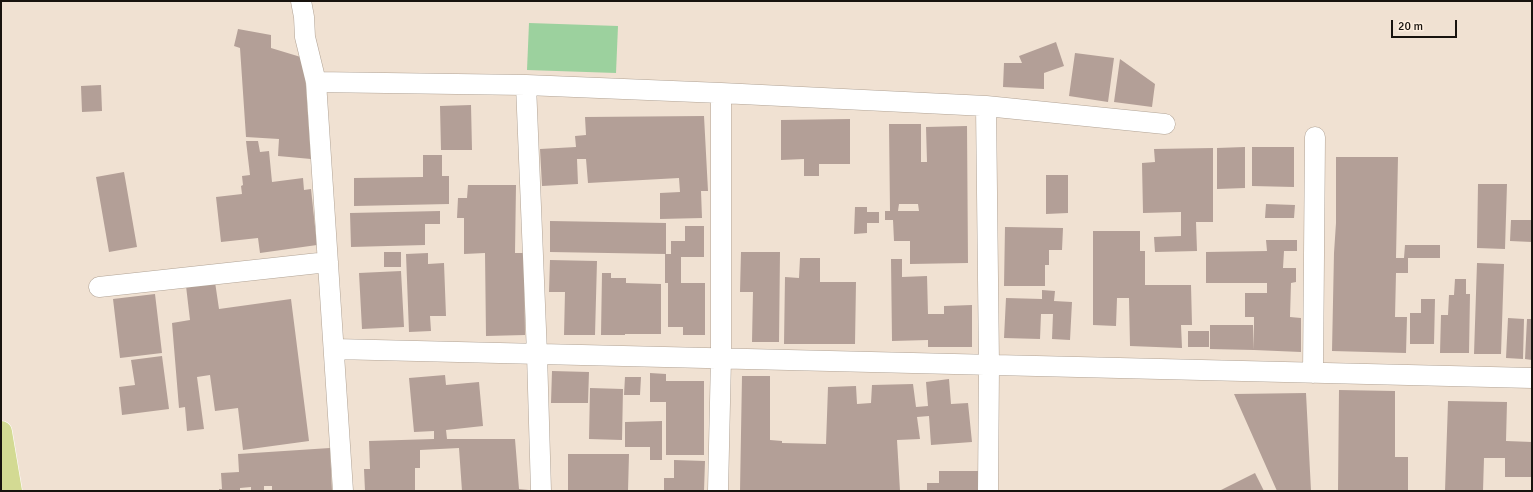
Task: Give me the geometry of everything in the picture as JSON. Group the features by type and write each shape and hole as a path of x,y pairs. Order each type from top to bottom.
{"highway":[{"path":"1,432 12,491"}],"street":[{"path":"300,1 304,17 305,37 316,82 343,491"},
{"path":"316,82 526,85 986,106 1165,124"},
{"path":"526,85 541,491"},
{"path":"718,491 721,358 721,93"},
{"path":"986,106 989,365 988,491"},
{"path":"1313,373 1316,137"},
{"path":"98,287 328,262"},
{"path":"334,349 1532,378"}],"green space":[{"path":"529,23 618,26 616,73 527,70"}],"building":[{"path":"238,29 271,35 271,48 304,58 311,159 278,156 279,139 246,137 240,48 234,46"},
{"path":"1056,42 1064,66 1044,73 1044,89 1003,87 1004,63 1022,63 1019,56"},
{"path":"1075,53 1114,58 1108,102 1069,96"},
{"path":"1120,59 1155,84 1152,107 1114,102"},
{"path":"101,85 102,111 82,112 81,86"},
{"path":"471,105 472,150 441,150 440,106"},
{"path":"704,116 708,191 701,191 702,218 660,219 660,193 680,192 679,178 588,183 586,159 577,159 578,184 542,186 540,149 576,147 575,136 586,135 585,117"},
{"path":"850,119 850,164 819,164 819,176 804,176 804,159 781,160 781,120"},
{"path":"889,124 921,124 921,162 927,162 926,127 967,126 968,263 910,264 910,241 894,241 893,220 885,220 885,211 890,211","holes":["899,204 918,204 919,211 898,211"]},
{"path":"246,141 258,141 260,152 269,151 272,182 303,178 304,190 311,189 317,245 260,253 258,238 221,242 216,197 242,194 242,176 250,175"},
{"path":"1245,147 1245,188 1217,189 1217,148"},
{"path":"1252,147 1294,147 1294,187 1252,186"},
{"path":"1213,148 1213,222 1196,222 1197,251 1155,252 1154,237 1181,236 1181,212 1143,213 1142,163 1155,162 1154,149"},
{"path":"423,155 442,155 442,176 449,176 449,204 354,206 354,178 423,177"},
{"path":"1336,157 1398,157 1396,258 1404,258 1405,245 1440,245 1440,258 1408,258 1408,273 1396,273 1395,317 1407,317 1406,353 1332,351 1336,223"},
{"path":"124,172 137,247 109,252 96,177"},
{"path":"1046,175 1068,175 1068,213 1046,214"},
{"path":"1478,184 1507,184 1505,249 1477,248"},
{"path":"468,185 516,185 515,253 524,253 525,335 486,336 485,253 464,254 464,218 457,218 458,198 467,198"},
{"path":"1266,204 1295,205 1294,218 1265,218"},
{"path":"855,207 867,207 867,212 879,212 879,223 867,223 867,233 854,234"},
{"path":"440,211 440,224 425,224 425,245 351,247 350,213"},
{"path":"1511,220 1532,220 1532,242 1510,241"},
{"path":"550,221 666,223 666,254 550,252"},
{"path":"685,226 704,226 704,257 681,257 681,283 705,283 705,335 683,335 683,327 668,327 668,283 665,283 665,254 671,254 671,241 685,241"},
{"path":"1005,227 1063,228 1062,250 1049,250 1049,265 1045,265 1045,286 1004,286"},
{"path":"1093,231 1140,231 1140,251 1145,251 1145,285 1191,285 1192,325 1181,325 1182,348 1130,346 1129,298 1117,298 1116,326 1093,325"},
{"path":"1266,240 1297,240 1297,251 1284,251 1283,268 1296,268 1296,282 1291,283 1290,317 1301,318 1301,352 1254,350 1254,317 1245,317 1245,293 1267,293 1267,283 1206,283 1206,252 1267,251"},
{"path":"384,252 401,252 401,267 384,267"},
{"path":"741,252 780,252 779,342 752,342 753,292 740,292"},
{"path":"428,253 428,264 444,263 446,316 430,316 431,331 409,332 406,254"},
{"path":"800,258 820,258 820,282 856,282 855,344 784,344 785,277 799,278"},
{"path":"891,259 902,259 902,277 927,276 928,314 944,314 944,306 972,305 972,347 928,347 928,340 892,341"},
{"path":"550,260 597,261 595,335 564,335 565,292 549,292"},
{"path":"1477,263 1504,264 1501,354 1474,354"},
{"path":"401,271 404,327 362,329 359,273"},
{"path":"602,273 611,273 611,278 626,278 626,283 661,284 661,334 601,335"},
{"path":"1455,279 1466,279 1466,294 1470,294 1469,353 1440,353 1441,315 1448,315 1449,295 1454,295"},
{"path":"215,282 219,309 291,299 309,441 243,450 238,408 215,411 210,375 197,377 204,429 187,431 185,407 179,408 172,323 190,320 186,286"},
{"path":"1042,290 1055,291 1054,301 1072,302 1070,340 1052,339 1053,314 1041,314 1040,339 1004,338 1006,298 1042,299"},
{"path":"155,294 162,353 120,358 113,299"},
{"path":"1421,299 1435,299 1434,344 1410,344 1410,313 1421,313"},
{"path":"1508,318 1524,319 1523,359 1506,358"},
{"path":"1527,319 1532,319 1532,360 1525,359"},
{"path":"1210,325 1253,325 1254,350 1210,349"},
{"path":"1188,331 1209,331 1209,347 1188,347"},
{"path":"162,356 169,409 122,415 119,387 135,385 131,360"},
{"path":"552,371 589,372 588,403 551,403"},
{"path":"650,373 666,374 666,381 704,381 704,455 666,455 666,402 650,402"},
{"path":"445,375 446,385 479,382 483,426 446,430 447,439 515,439 519,489 529,491 462,491 459,448 420,450 420,468 415,468 415,491 365,491 364,469 370,469 369,441 434,439 434,431 414,432 409,378"},
{"path":"742,376 770,376 770,440 782,441 782,443 826,444 828,387 856,386 857,404 871,403 872,385 913,384 916,407 928,406 926,382 949,379 951,404 968,403 972,442 931,445 929,416 917,417 920,439 897,440 900,491 740,491"},
{"path":"625,377 641,377 640,395 624,395"},
{"path":"590,388 623,389 622,440 589,439"},
{"path":"1339,390 1395,391 1395,457 1408,457 1408,491 1338,491"},
{"path":"1306,393 1311,491 1277,491 1234,394"},
{"path":"1448,401 1507,402 1506,441 1532,442 1532,477 1505,477 1505,458 1484,458 1483,491 1445,491"},
{"path":"662,421 662,460 650,460 650,447 625,447 625,422"},
{"path":"330,448 332,491 272,491 272,486 264,486 264,491 251,491 251,487 240,488 240,491 219,491 219,489 222,489 221,473 239,472 238,454"},
{"path":"568,454 629,454 628,491 568,491"},
{"path":"674,460 705,461 704,491 664,491 664,478 674,478"},
{"path":"939,471 979,471 979,491 927,491 927,483 939,483"},
{"path":"1255,473 1264,491 1219,491"}]}
